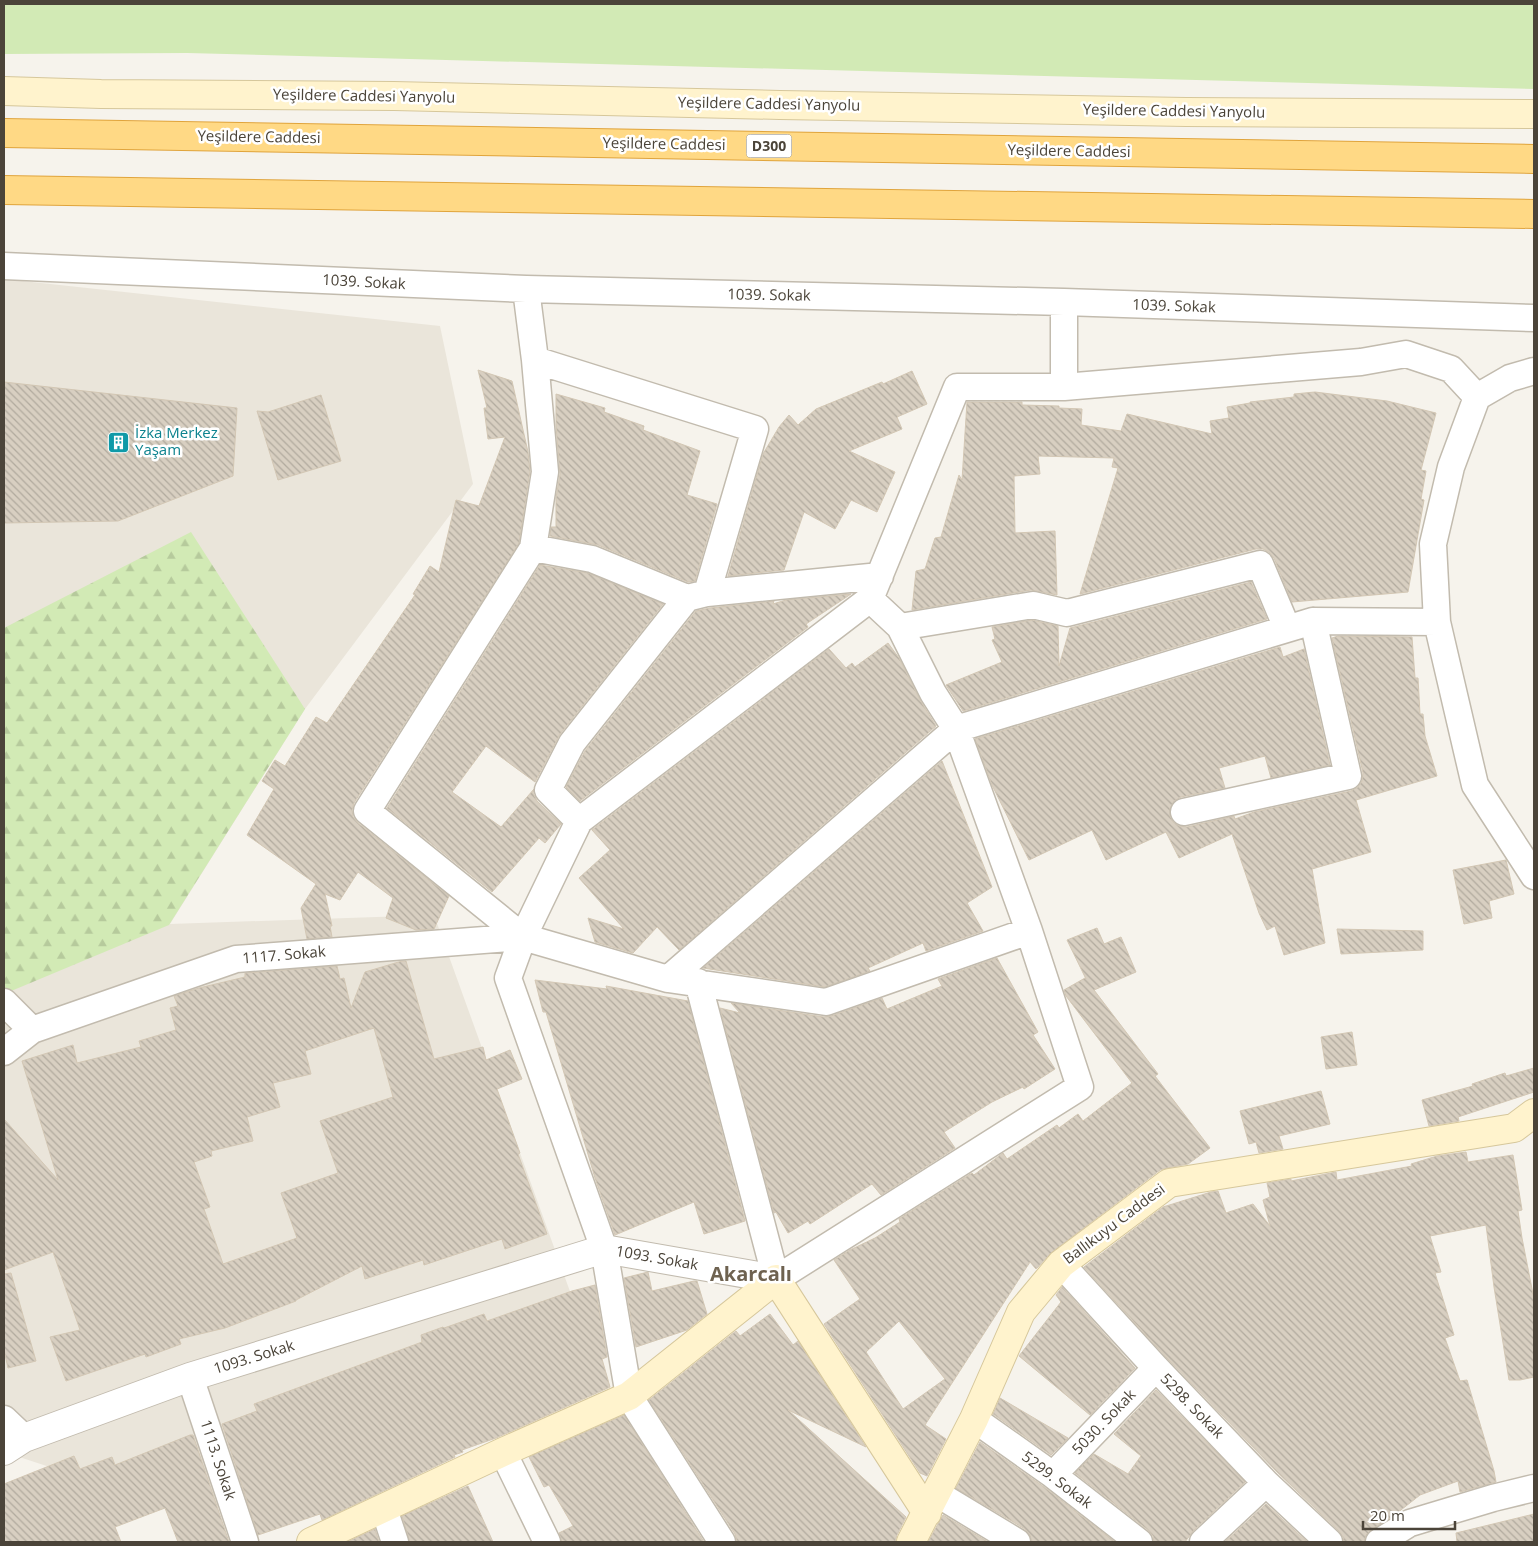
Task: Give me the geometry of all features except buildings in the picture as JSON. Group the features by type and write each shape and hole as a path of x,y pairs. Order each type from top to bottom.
{"highway":[{"name":"Yeşildere Caddesi","path":"4,133 1534,159"},
{"path":"4,190 1534,214"}],"main road":[{"name":"Yeşildere Caddesi Yanyolu","path":"4,91 102,94 394,96 1186,112 1534,114"},
{"name":"Ballıkuyu Caddesi","path":"911,1542 974,1419 1021,1312 1061,1264 1169,1183 1514,1128 1534,1114"},
{"path":"311,1542 503,1452 629,1396 776,1279 931,1503"}],"street":[{"name":"1039. Sokak","path":"4,266 526,290 1064,302 1534,318"},
{"path":"526,290 535,360 545,472 533,548 367,811 523,937 668,979 826,1002 1029,931"},
{"path":"1064,302 1064,387"},
{"path":"722,1542 629,1396 604,1249 508,978 523,937 579,821 875,588 957,387 1064,387 1361,362 1406,354 1451,369 1478,396"},
{"path":"535,360 755,429 697,596 572,743 548,790 579,821"},
{"path":"1534,371 1510,378 1478,396 1451,467 1433,544 1437,622 1475,785 1534,876"},
{"path":"533,548 592,560 697,596 875,588"},
{"path":"900,627 1033,604 1067,613 1260,564 1287,628"},
{"path":"698,982 776,1279 1080,1087 1029,931 956,729 933,694 900,627 875,588"},
{"path":"668,979 956,729 1313,621 1437,622"},
{"path":"1184,812 1348,776 1313,621"},
{"name":"1117. Sokak","path":"4,1052 32,1030 236,959 523,937"},
{"path":"4,1002 32,1030"},
{"name":"1093. Sokak","path":"14,1445 190,1377 604,1249 776,1279"},
{"name":"5298. Sokak","path":"1061,1264 1156,1368 1266,1483 1329,1542"},
{"name":"5030. Sokak","path":"1053,1475 1156,1368"},
{"name":"1113. Sokak","path":"190,1377 245,1542"},
{"path":"4,1418 14,1445"},
{"name":"5299. Sokak","path":"974,1419 1053,1475 1139,1542"},
{"path":"503,1452 547,1542"},
{"path":"1203,1542 1266,1483"},
{"path":"1379,1542 1410,1523 1493,1498 1534,1488"},
{"path":"931,1503 1016,1542"},
{"path":"384,1509 396,1542"}],"shaded area":[{"path":"4,279 440,326 473,484 305,709 170,924 434,915 598,1369 271,1513 141,1497 4,1452"}],"green space":[{"path":"4,4 1534,4 1534,89 187,53 4,54"},
{"path":"191,532 305,709 169,925 4,994 4,628"}],"place":[{"name":"İzka Merkez Yaşam","path":"119,442"}],"district":[{"name":"Akarcalı","path":"751,1274"}]}
